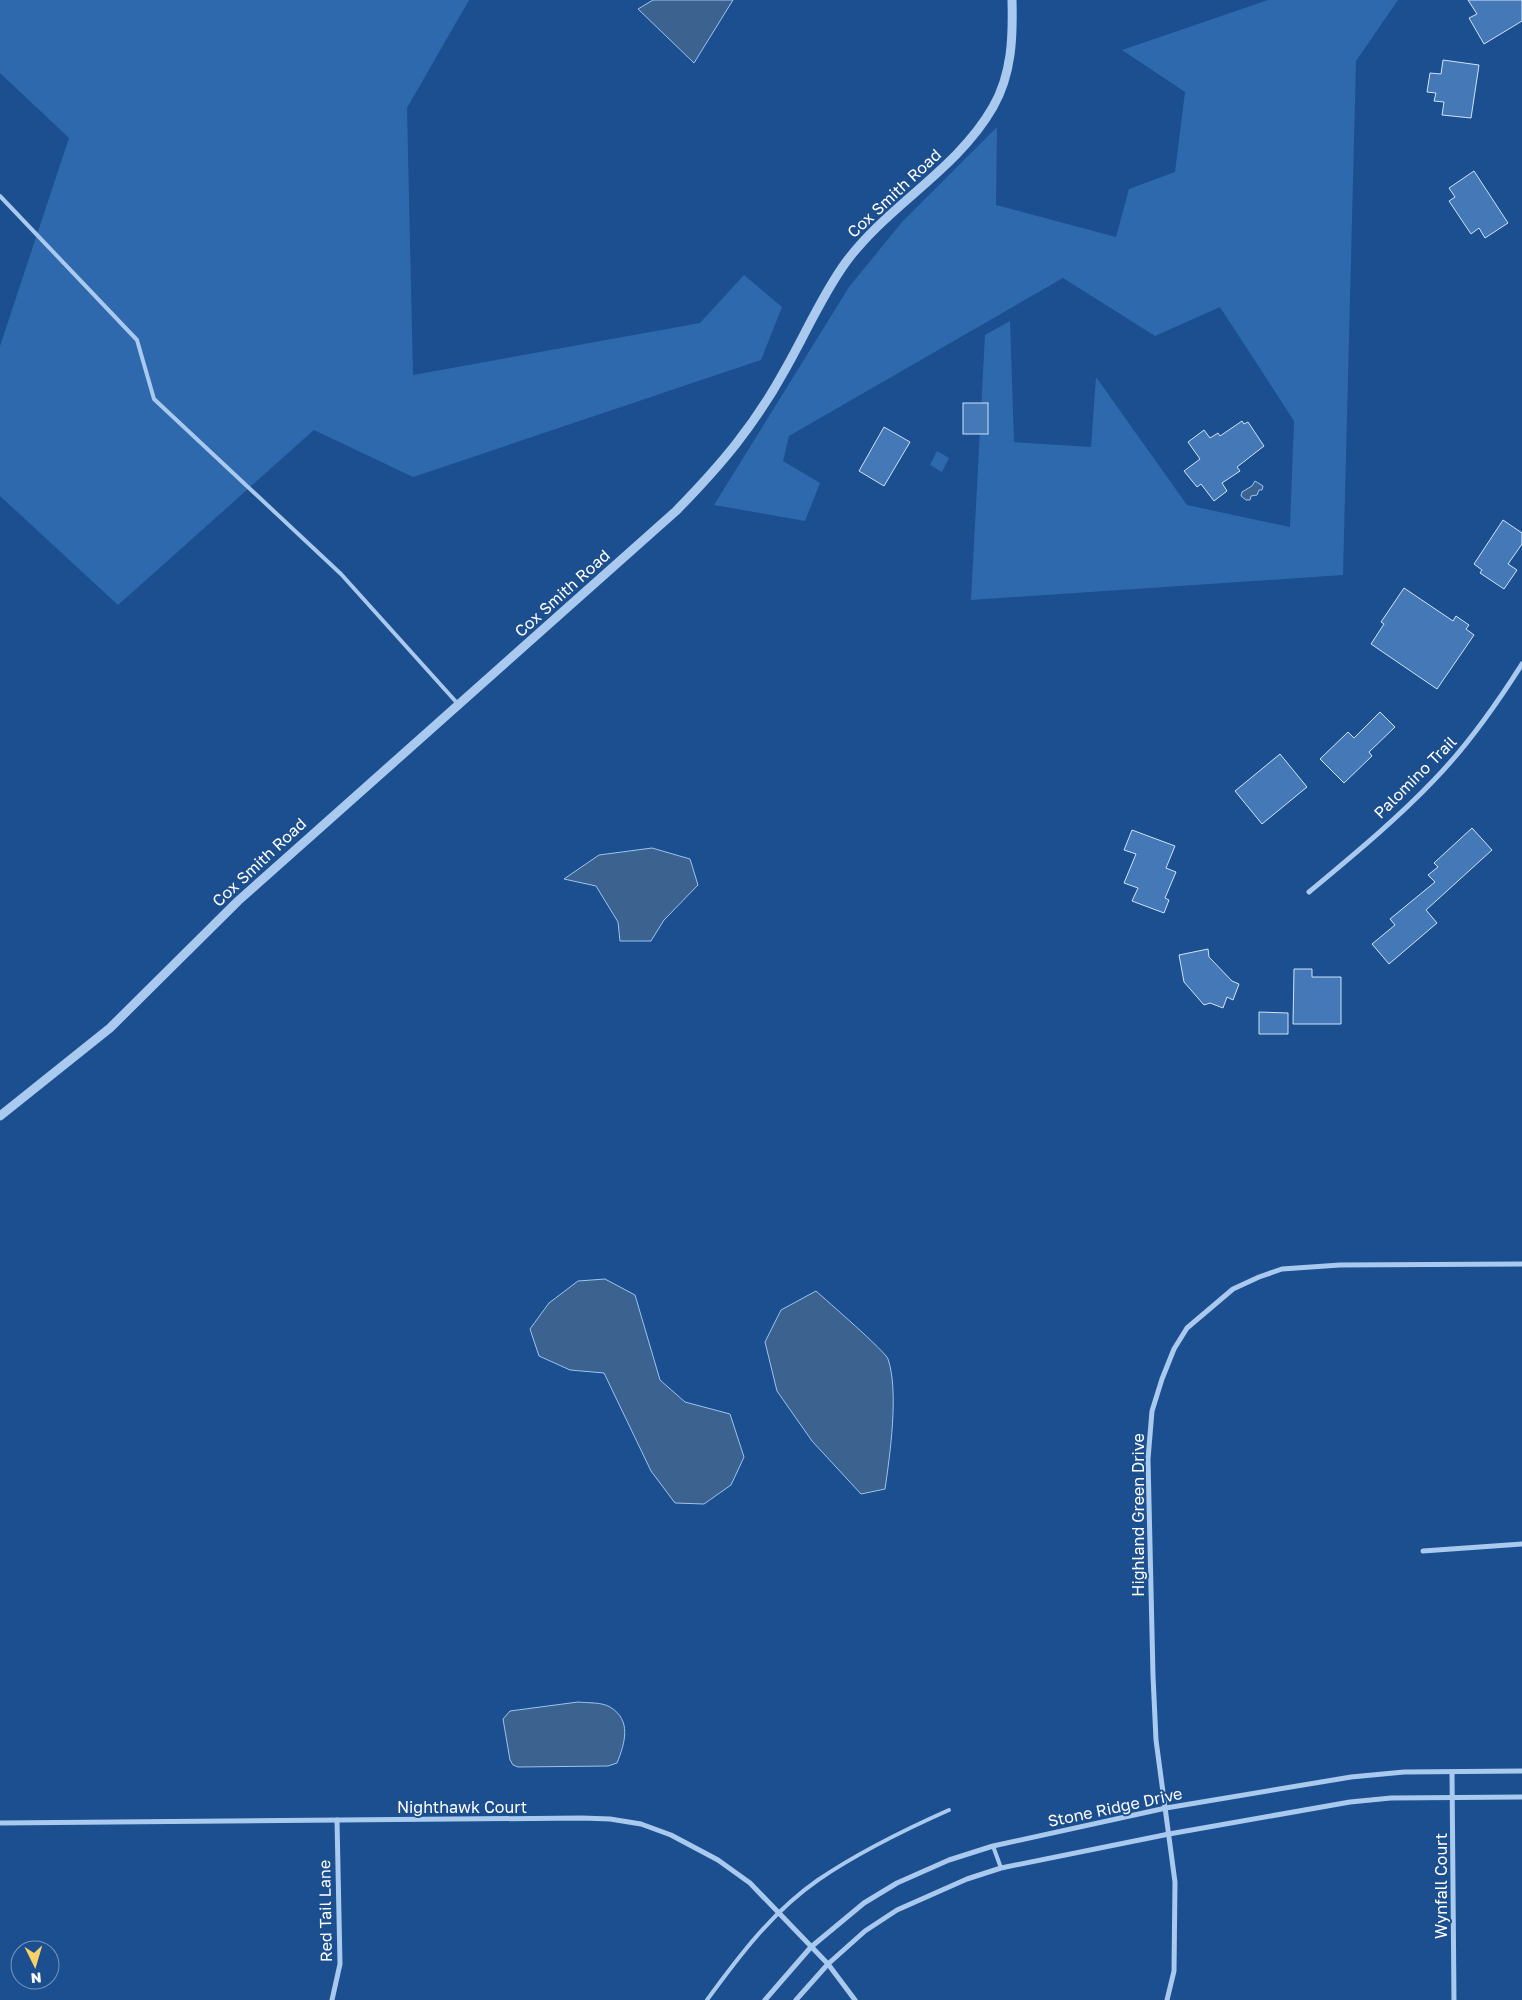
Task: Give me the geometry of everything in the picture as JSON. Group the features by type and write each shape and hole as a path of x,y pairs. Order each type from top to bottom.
{"street":[{"name":"Cox Smith Road","path":"0,1116 110,1028 238,901 676,511 720,466 750,428 786,368 809,322 845,264 885,218 949,162 980,129 1002,88 1010,59 1013,34 1012,0"},
{"name":"Palomino Trail","path":"1309,892 1407,807 1435,779 1469,740 1522,664"},
{"name":"Highland Green Drive","path":"1167,2000 1174,1971 1176,1882 1156,1740 1148,1459 1152,1411 1174,1349 1187,1328 1233,1289 1259,1277 1282,1270 1340,1265 1522,1264"},
{"path":"1423,1551 1522,1544"},
{"name":"Stone Ridge Drive","path":"765,2000 811,1947 864,1904 897,1883 949,1860 993,1846 1166,1808 1351,1777 1404,1772 1522,1771"},
{"name":"Wynfall Court","path":"1452,1772 1454,2000"},
{"path":"796,2000 828,1964 865,1931 897,1910 967,1879 1001,1868 1169,1834 1350,1802 1391,1798 1522,1797"},
{"name":"Nighthawk Court","path":"0,1823 582,1818 610,1819 640,1824 671,1835 718,1860 750,1883 828,1964 855,2000"},
{"name":"Red Tail Lane","path":"332,2000 340,1964 337,1820"}],"lane":[{"path":"0,196 137,340 154,399 341,574 458,704"},
{"path":"707,2000 742,1953 779,1913 817,1881 860,1853 949,1810"},
{"path":"993,1846 1001,1868"}],"shaded area":[{"path":"0,0 469,0 407,108 413,375 700,323 744,275 782,307 761,360 413,477 314,430 118,605 0,496 0,346 69,138 0,73"},
{"path":"653,0 733,0 694,63 638,9"},
{"path":"1268,0 1398,0 1356,61 1343,575 971,600 985,335 1010,321 1014,442 1091,447 1096,377 1187,505 1290,527 1294,421 1220,307 1155,336 1063,278 789,436 783,461 820,483 805,521 714,505 849,287 902,222 997,127 996,205 1116,237 1129,189 1175,172 1185,92 1122,50"},
{"path":"937,451 949,458 942,472 930,465"},
{"path":"1255,481 1263,486 1262,490 1259,490 1257,495 1251,496 1250,500 1246,500 1241,496 1242,492 1252,486"},
{"path":"652,848 690,859 698,885 664,920 651,941 620,941 618,922 596,886 564,879 599,855"},
{"path":"605,1279 635,1295 660,1380 685,1402 730,1414 744,1457 731,1485 704,1504 675,1503 651,1471 604,1373 570,1370 539,1356 530,1329 549,1303 578,1281"},
{"path":"816,1291 867,1337 888,1359 893,1388 893,1405 885,1489 861,1494 812,1441 777,1391 765,1342 781,1310"},
{"path":"578,1702 607,1705 622,1718 625,1732 617,1763 608,1766 518,1767 513,1765 510,1760 503,1719 510,1711"}],"building":[{"path":"1468,0 1522,0 1522,21 1484,44 1469,18 1477,14"},
{"path":"1443,60 1479,65 1471,118 1442,115 1444,102 1434,101 1436,93 1427,92 1430,73 1441,74"},
{"path":"1474,171 1508,223 1485,238 1479,228 1471,234 1449,201 1455,197 1449,188"},
{"path":"963,403 988,403 988,434 963,434"},
{"path":"1242,421 1244,424 1248,422 1264,446 1237,467 1240,471 1222,483 1227,491 1214,501 1201,484 1197,487 1184,471 1200,459 1188,442 1204,430 1210,438 1218,433 1220,436"},
{"path":"884,427 910,442 884,486 859,471"},
{"path":"1503,520 1522,533 1522,544 1508,564 1517,570 1504,589 1480,573 1482,570 1474,564"},
{"path":"1404,588 1453,621 1456,616 1469,625 1466,629 1474,635 1437,689 1371,644 1384,624 1381,622"},
{"path":"1380,712 1395,727 1369,752 1372,756 1344,783 1320,759 1348,732 1354,738"},
{"path":"1280,754 1307,787 1262,824 1235,791"},
{"path":"1472,828 1492,850 1426,910 1437,923 1389,964 1372,944 1395,925 1390,919 1435,882 1428,875 1438,867 1434,863"},
{"path":"1132,830 1175,846 1166,868 1176,872 1165,898 1169,900 1164,913 1132,901 1138,888 1124,883 1136,854 1124,850"},
{"path":"1208,949 1209,957 1232,981 1239,984 1233,1000 1227,997 1223,1008 1210,1003 1204,1005 1184,982 1179,955"},
{"path":"1294,969 1312,969 1312,977 1341,977 1341,1024 1293,1024"},
{"path":"1259,1012 1288,1013 1288,1034 1259,1034"}]}
